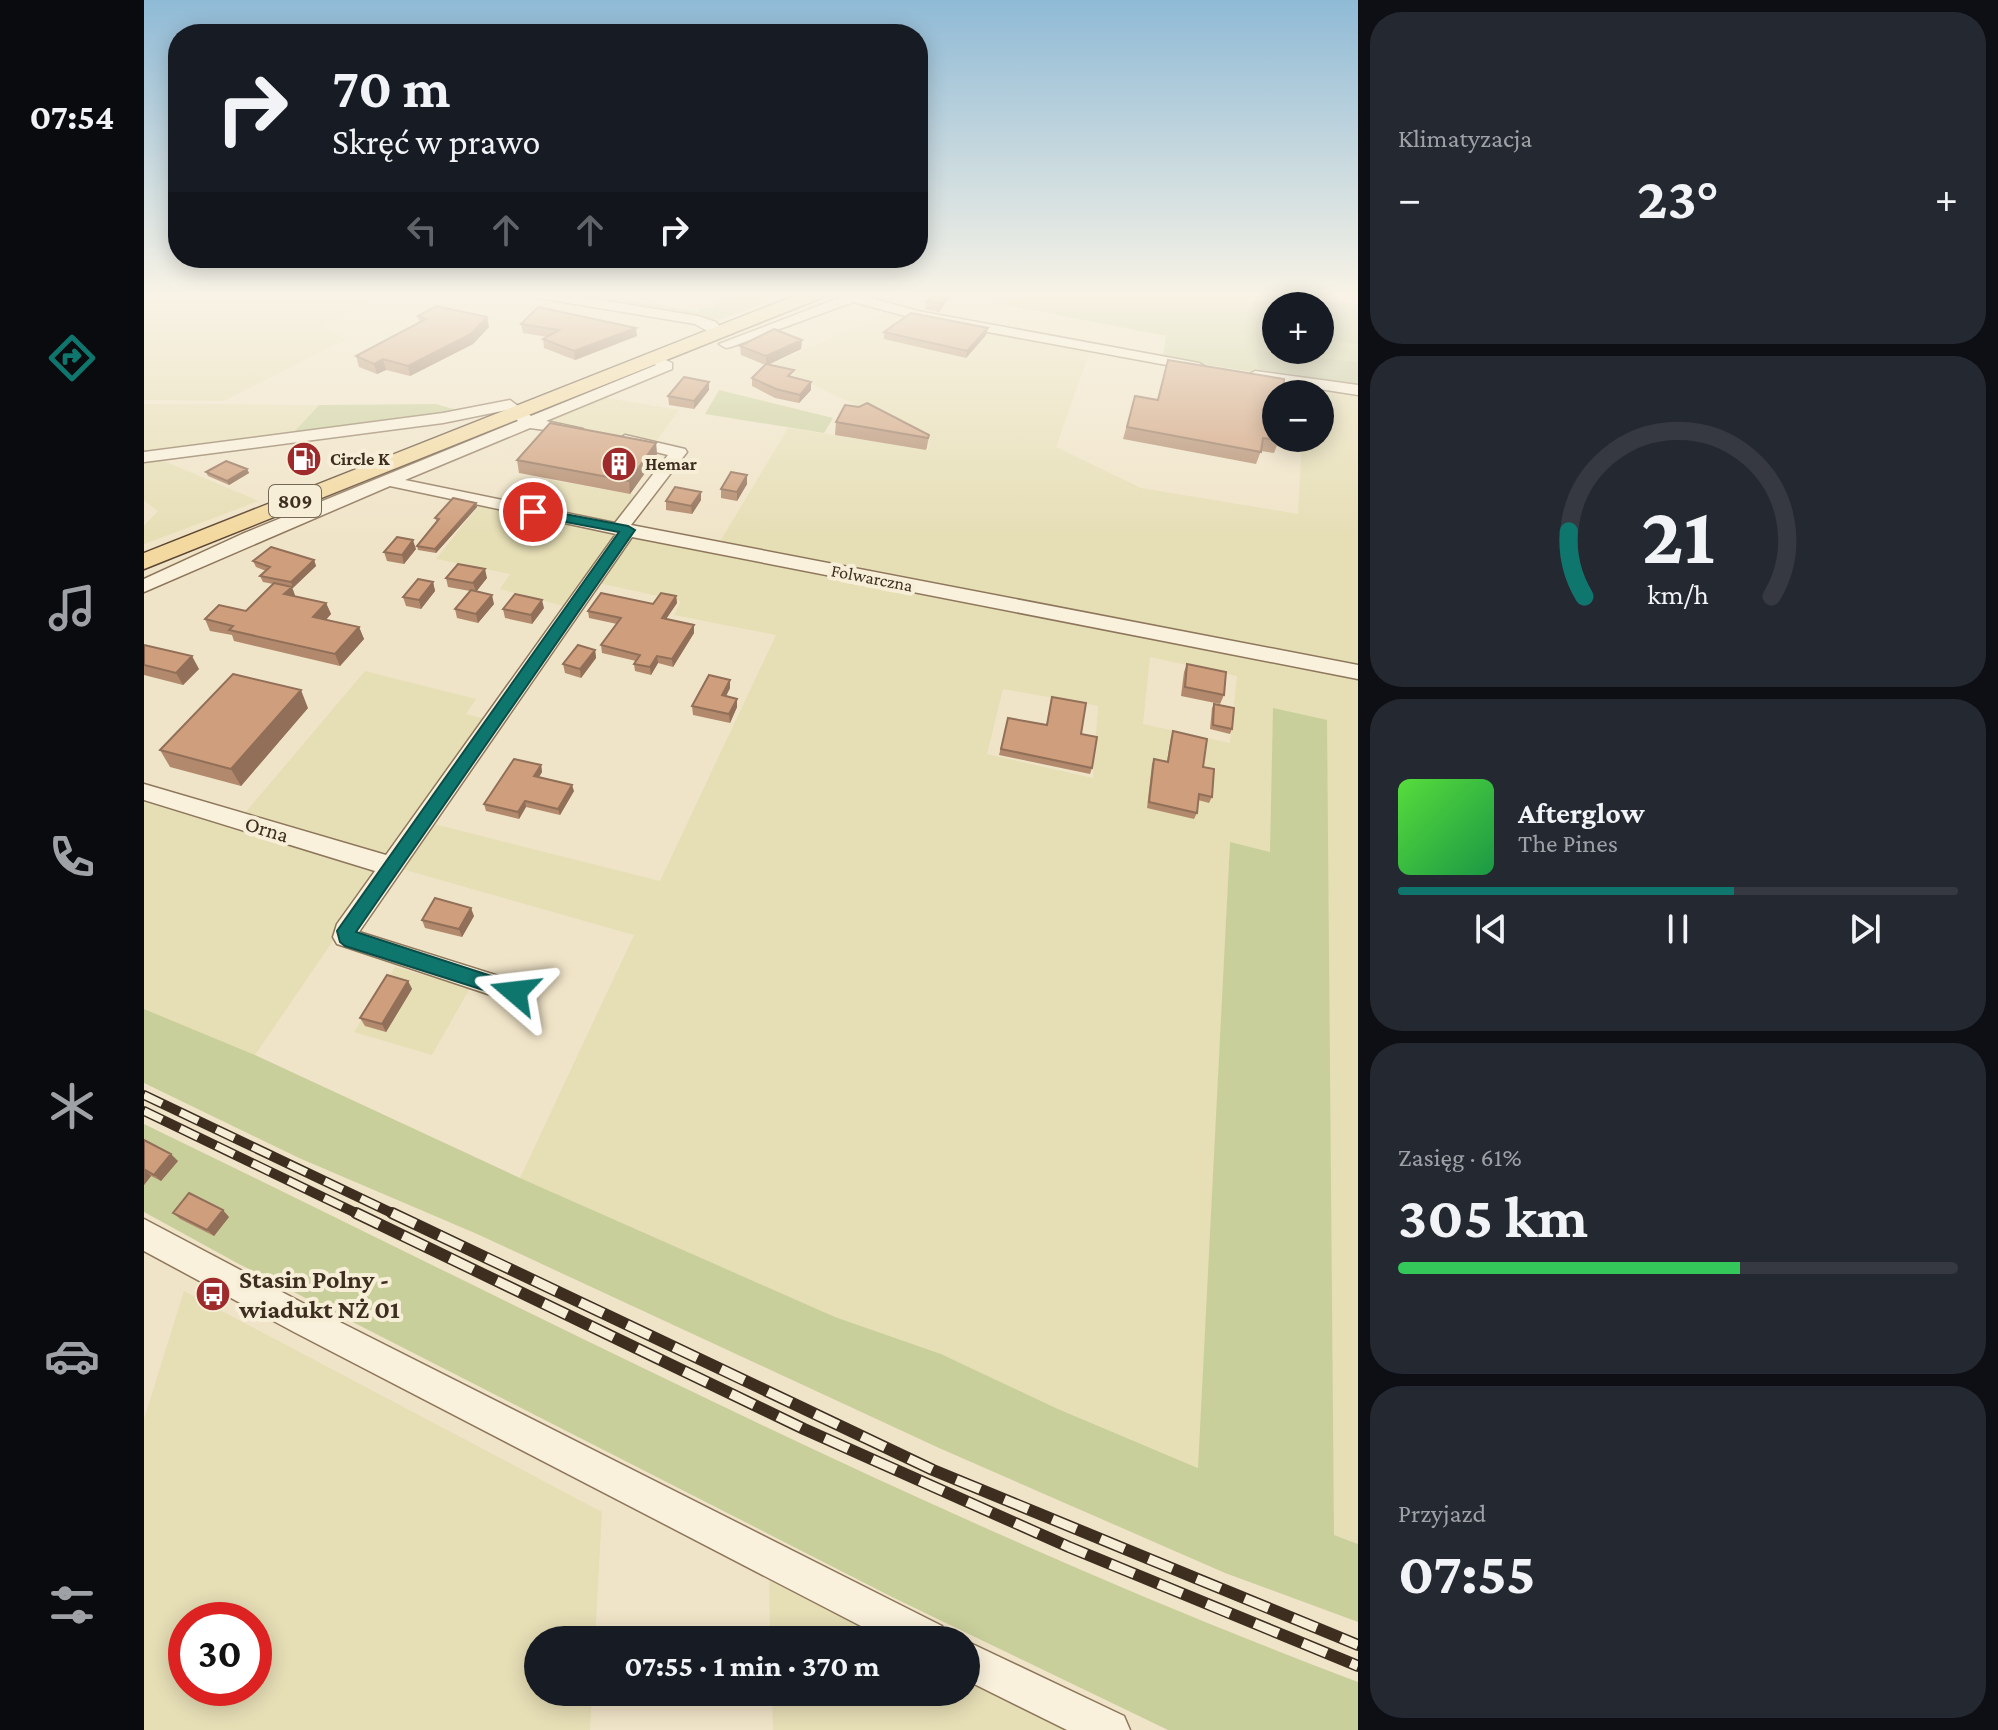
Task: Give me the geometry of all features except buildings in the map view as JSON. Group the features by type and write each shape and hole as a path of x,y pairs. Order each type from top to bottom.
{"main road":[{"name":"809","path":"144,562 382,474 457,437 523,418 617,375"}],"street":[{"path":"1251,375 1358,390"},
{"path":"144,457 443,418 510,405 523,418 679,452 346,931 346,937 352,941 515,992"},
{"path":"144,586 382,474 523,418"},
{"name":"Folwarczna","path":"382,474 455,497 1358,672"},
{"name":"Orna","path":"144,792 390,866"},
{"path":"144,1234 305,1321 901,1626"},
{"path":"980,1667 1110,1730"}],"shaded area":[{"path":"144,375 276,375 223,401 144,400"},
{"path":"792,375 1082,375 1056,447 1141,488 1298,514 1301,452 1334,452 1334,391 1358,394 1358,668 718,545 788,428 928,450 929,443"},
{"path":"601,397 679,410 656,441 648,442 543,423"},
{"path":"144,404 319,405 292,434 144,452"},
{"path":"164,461 259,501 144,544 144,526 158,511 144,501 144,463"},
{"path":"550,480 639,496 623,518 612,522 506,503 521,486 541,490"},
{"path":"479,505 613,530 628,538 633,536 1358,674 1358,1544 1334,1535 1270,853 1230,843 1199,1468 1058,1409 941,1354 835,1317 520,1178 634,935 395,867 426,822 660,881 776,635 674,615 681,601 589,581 571,608 500,589 510,574 436,559","holes":["1150,657 1237,676 1230,743 1143,724","1003,689 1098,706 1093,778 987,754"]},
{"path":"365,671 476,699 466,714 486,719 391,856 245,813"},
{"path":"144,800 382,869 255,1055 144,1009"},
{"path":"395,967 470,988 432,1055 354,1032"},
{"path":"184,1291 602,1512 596,1626 524,1626 524,1706 591,1706 590,1730 144,1730 144,1419"},
{"path":"769,1574 871,1626 770,1626"},
{"path":"980,1682 1077,1730 773,1730 772,1706 980,1706"}],"green space":[{"path":"1272,375 1358,375 1358,386 1334,383 1334,380"},
{"path":"719,390 833,418 824,433 705,414"},
{"path":"436,404 460,411 292,434 319,405"},
{"path":"1273,708 1327,720 1334,1535 1358,1544 1358,1622 1225,1573 939,1448 477,1234 299,1158 144,1083 144,1009 255,1055 520,1178 835,1317 941,1354 1058,1409 1198,1468 1230,842 1270,852"},
{"path":"144,1124 896,1488 1203,1621 1358,1682 1358,1730 1168,1730 980,1639 980,1626 952,1626 894,1598 237,1263 144,1212"}],"railway":[{"path":"144,1095 396,1215"},
{"path":"144,1111 360,1215"},
{"path":"356,1213 804,1429 1069,1547 1358,1666"},
{"path":"392,1213 933,1470 1358,1645"}],"place":[{"name":"Circle K","path":"304,459"},
{"name":"Hemar","path":"619,464"},
{"name":"Stasin Polny - wiadukt NŻ 01","path":"213,1294"}],"route":[{"path":"515,992 352,941 346,937 346,931 628,530 533,512"}]}
